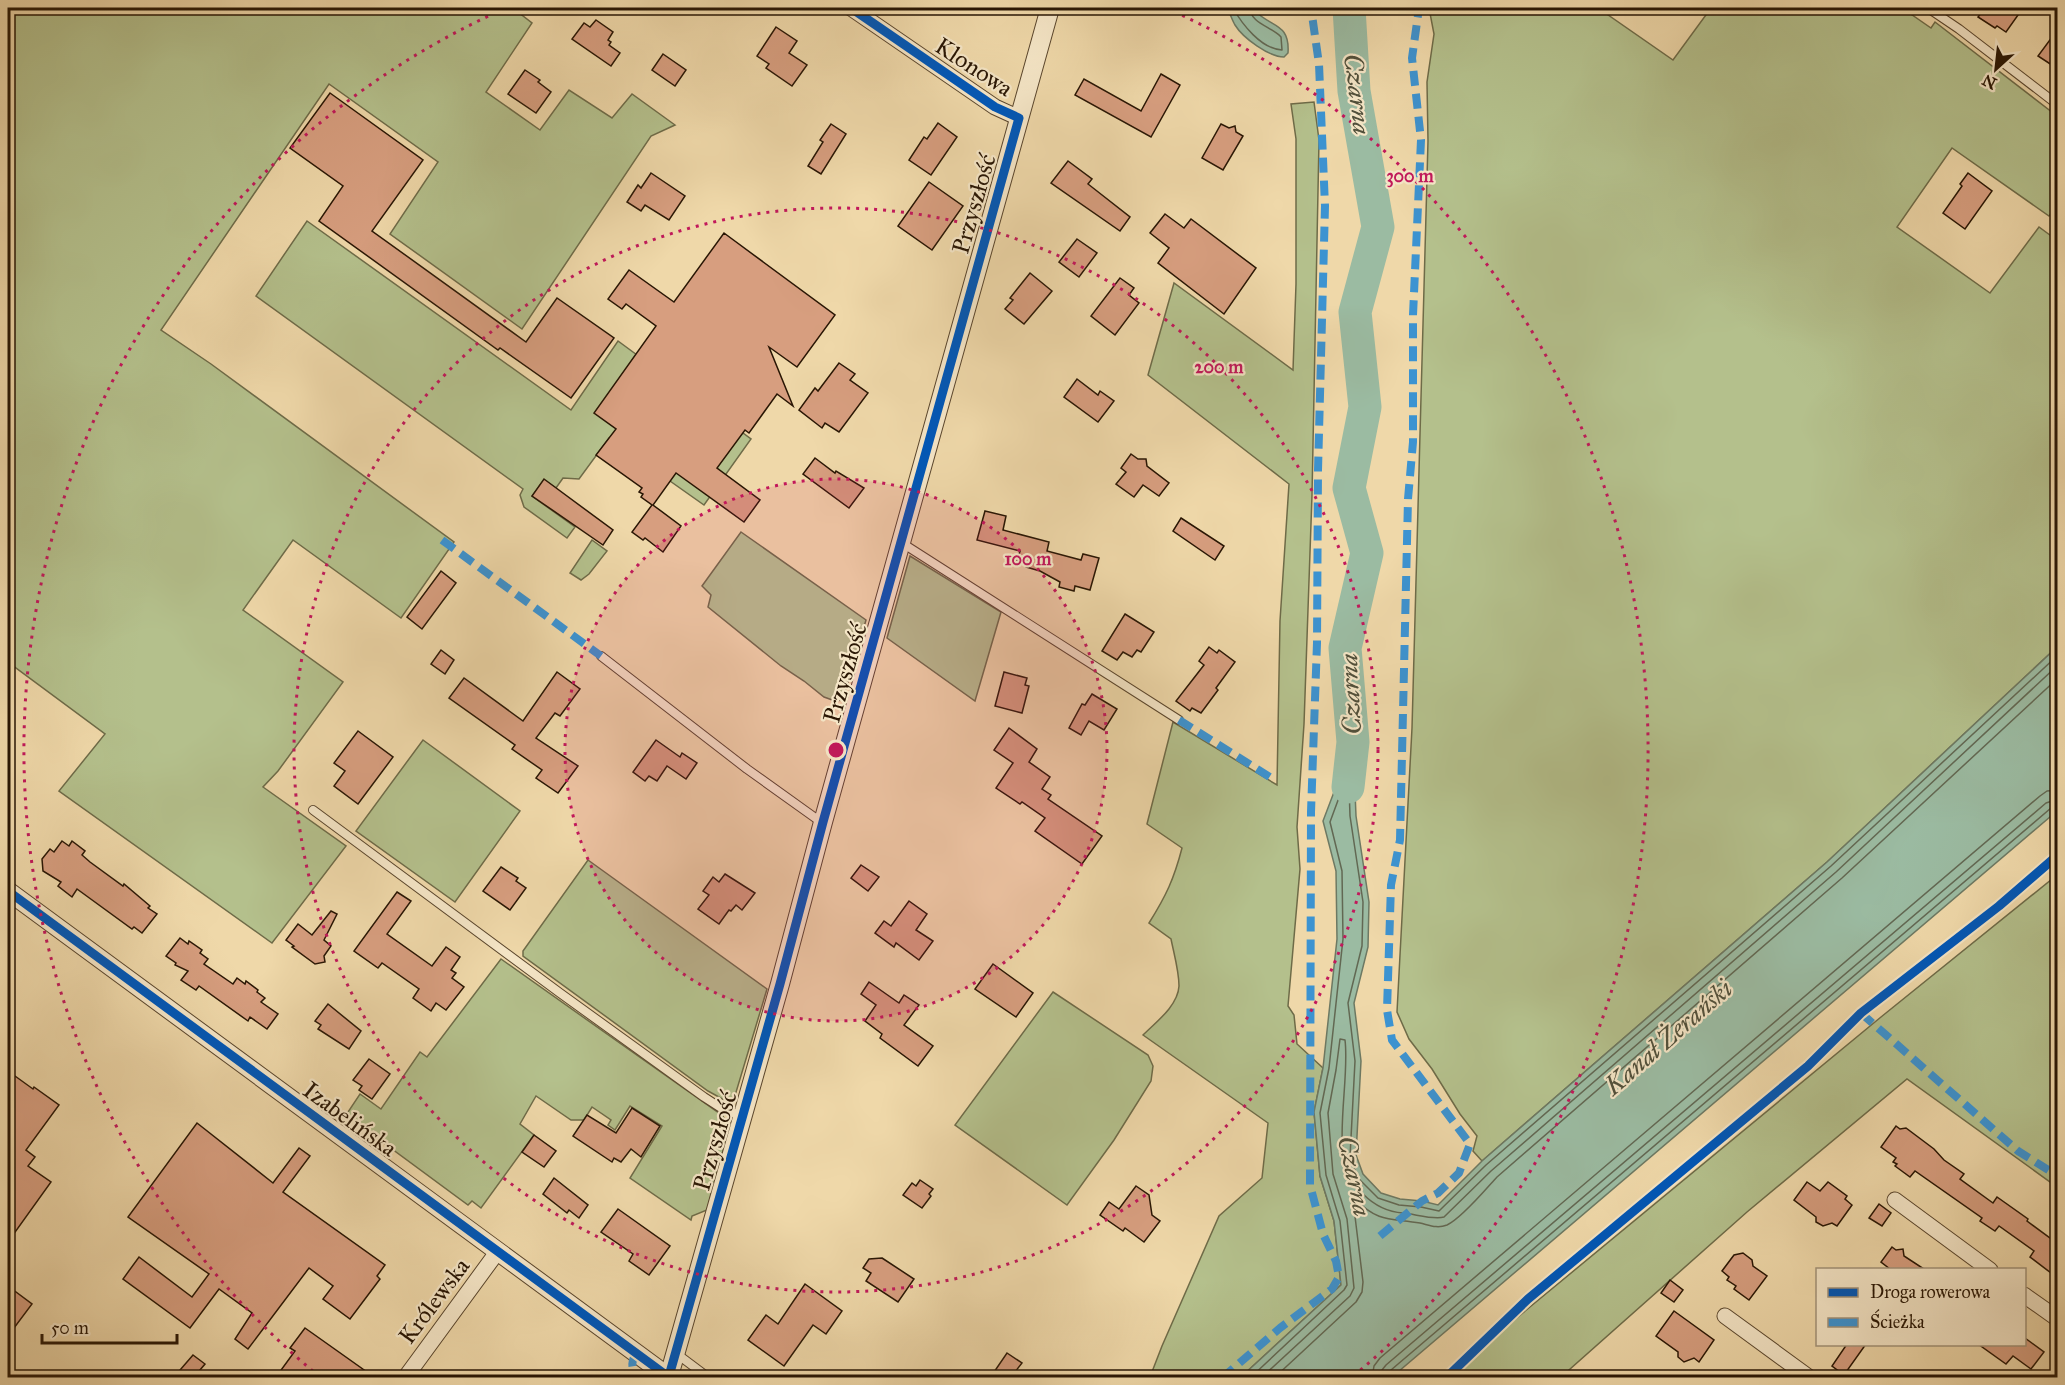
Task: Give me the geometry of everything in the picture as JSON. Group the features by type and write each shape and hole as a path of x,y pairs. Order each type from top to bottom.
{"street":[{"name":"Klonowa","path":"850,8 995,107 1019,118"},
{"name":"Przyszłość","path":"669,1377 1050,8"},
{"name":"Izabelińska","path":"8,891 669,1377"},
{"path":"1895,1200 1989,1268"},
{"name":"Królewska","path":"405,1377 498,1251"},
{"path":"2026,1296 2058,1319"},
{"path":"1725,1316 1810,1377"}],"lane":[{"path":"1928,8 2058,105"},
{"path":"902,543 1179,720"},
{"path":"601,656 747,769 823,822"},
{"path":"313,810 560,993 704,1096 721,1108 743,1117"},
{"path":"675,1352 710,1377"}],"shaded area":[{"path":"8,8 515,8 532,23 486,92 540,130 569,90 612,118 632,94 675,125 651,136 522,329 390,234 438,162 329,84 161,330 454,542 401,618 293,540 243,610 343,682 278,771 263,787 346,846 272,943 59,791 105,734 8,662"},
{"path":"1429,8 1598,8 1673,60 1711,8 1902,8 1931,28 1935,22 2057,116 2057,206 2049,216 1952,148 1897,227 1990,293 2039,227 2054,238 2057,234 2057,647 1827,862 1482,1161 1473,1151 1477,1136 1409,1039 1397,1012 1412,728 1428,141 1427,82 1434,34"},
{"path":"1314,102 1319,140 1312,495 1304,724 1297,827 1300,869 1288,1006 1294,1015 1297,1044 1323,1068 1314,1112 1320,1176 1334,1221 1341,1285 1241,1377 1150,1377 1219,1216 1262,1178 1268,1123 1143,1035 1165,1014 1178,993 1178,974 1171,939 1149,923 1169,887 1182,848 1147,824 1173,722 1277,785 1280,621 1289,484 1148,375 1174,283 1293,370 1296,284 1296,139 1291,104"},
{"path":"307,221 571,410 618,341 751,439 704,505 609,438 579,479 563,478 556,488 544,480 532,496 575,527 567,538 524,507 520,495 523,489 256,296"},
{"path":"741,532 866,620 843,700 835,701 824,697 781,666 708,607 711,595 702,586"},
{"path":"592,540 607,551 589,574 581,580 570,573"},
{"path":"910,556 1001,612 975,701 887,638"},
{"path":"423,740 520,811 455,902 356,831"},
{"path":"588,860 767,989 734,1099 726,1101 708,1091 523,956 523,951"},
{"path":"2057,875 2057,1187 1907,1079 1747,1212 1561,1377 1453,1378 1496,1335"},
{"path":"501,959 723,1116 729,1129 707,1210 692,1216 691,1220 630,1178 662,1126 630,1106 615,1130 608,1125 611,1120 592,1107 584,1120 571,1120 536,1096 520,1124 534,1135 481,1208 472,1201 468,1205 346,1115 360,1094 381,1109 420,1052 427,1057"},
{"path":"1053,992 1148,1055 1153,1066 1151,1081 1114,1140 1067,1205 955,1125"}],"water":[{"path":"1227,8 1256,8 1255,11 1283,31 1288,43 1288,53 1284,57 1278,56 1257,46 1239,30"},
{"name":"Kanał Żerański","path":"2057,647 2057,811 1392,1377 1241,1377 1341,1285 1334,1221 1320,1176 1314,1112 1323,1068 1337,939 1336,871 1323,821 1353,742 1356,816 1369,902 1368,947 1354,1003 1361,1061 1356,1155 1363,1174 1381,1193 1400,1199 1438,1205 1482,1161 1827,862"}],"building":[{"path":"1985,8 2023,8 2006,32 1978,17"},
{"path":"596,20 613,32 608,40 611,42 609,45 620,53 611,66 572,39 584,23 590,27"},
{"path":"776,27 797,41 789,53 807,65 792,86 766,68 769,64 757,56"},
{"path":"2058,29 2058,69 2038,56"},
{"path":"663,54 686,70 675,86 652,70"},
{"path":"525,70 540,80 538,82 551,92 536,113 508,94"},
{"path":"1161,74 1180,85 1151,137 1075,95 1084,79 1141,111"},
{"path":"330,93 423,160 372,231 526,342 557,298 614,338 571,398 500,348 498,350 319,221 343,186 290,148"},
{"path":"938,123 957,137 931,175 909,160 924,137 927,139"},
{"path":"831,124 846,134 821,174 808,166 823,142 820,140"},
{"path":"1221,124 1229,128 1235,126 1236,132 1243,136 1223,170 1202,158"},
{"path":"1068,161 1092,179 1088,184 1130,217 1120,231 1051,183"},
{"path":"651,173 685,196 669,220 645,205 641,211 627,202 638,185 641,188"},
{"path":"1968,173 1992,191 1965,229 1943,213 1962,186 1960,184"},
{"path":"929,182 963,206 932,250 898,226"},
{"path":"1165,214 1184,228 1191,219 1256,268 1224,314 1158,263 1169,248 1150,233"},
{"path":"724,233 835,315 797,367 769,347 793,406 777,394 749,433 745,430 717,468 760,500 744,522 676,473 653,505 681,526 663,552 645,538 643,540 632,532 652,505 641,497 643,494 639,492 642,488 596,455 616,429 594,413 656,326 626,304 622,309 608,299 629,270 674,302"},
{"path":"1077,239 1097,253 1079,277 1059,262"},
{"path":"1030,273 1052,291 1024,324 1005,309 1013,300 1010,298"},
{"path":"1120,278 1134,288 1129,295 1139,303 1115,335 1091,316"},
{"path":"839,363 855,374 850,380 868,393 839,432 825,423 822,428 799,410 815,388 818,391"},
{"path":"1077,379 1098,395 1100,391 1114,401 1098,422 1064,397"},
{"path":"1131,454 1138,459 1146,459 1147,466 1169,483 1159,496 1143,485 1134,497 1116,484 1126,472 1121,468"},
{"path":"815,458 835,473 836,471 864,488 849,508 803,474"},
{"path":"544,479 613,530 603,545 532,496"},
{"path":"985,511 1006,516 1003,530 1049,542 1047,551 1081,560 1083,554 1099,558 1090,590 1075,586 1074,591 1059,587 1060,582 1017,561 1020,551 977,540"},
{"path":"1181,518 1224,546 1215,560 1173,531"},
{"path":"441,571 456,583 422,629 407,617"},
{"path":"1125,614 1154,632 1141,652 1137,650 1132,657 1123,652 1117,660 1102,651"},
{"path":"1209,647 1217,653 1219,650 1235,662 1201,713 1192,708 1190,711 1176,701 1204,665 1199,661"},
{"path":"441,650 454,660 445,674 431,664"},
{"path":"557,672 580,689 560,716 555,713 536,738 578,766 558,793 536,778 542,770 512,749 515,745 449,698 464,678 523,721"},
{"path":"1004,672 1027,678 1025,685 1029,686 1022,713 995,706"},
{"path":"1092,694 1117,709 1104,730 1089,721 1081,735 1069,728 1082,704 1085,705"},
{"path":"1009,728 1037,749 1029,762 1050,777 1042,789 1051,795 1048,799 1102,836 1082,864 1035,831 1045,818 996,788 1013,763 994,750"},
{"path":"358,731 393,757 358,804 334,786 345,771 334,763"},
{"path":"656,740 680,757 682,753 697,763 686,779 667,766 657,781 649,776 645,781 633,772"},
{"path":"62,841 69,846 72,841 85,851 82,855 90,862 123,886 124,884 157,914 142,933 134,927 132,929 77,889 72,897 58,886 61,882 43,871 42,859 50,849 54,852"},
{"path":"861,865 879,877 868,891 851,878"},
{"path":"501,867 518,878 516,881 526,888 510,910 483,891"},
{"path":"725,874 755,893 742,910 736,905 731,911 729,910 719,924 698,909 709,895 703,891 713,877 719,882"},
{"path":"397,892 411,901 387,934 432,966 446,947 460,957 451,970 456,973 452,978 464,987 446,1010 436,1003 431,1011 413,998 419,989 382,963 378,968 354,951"},
{"path":"909,901 927,914 916,930 933,941 919,960 896,943 894,947 875,933 884,921 891,926"},
{"path":"331,911 337,914 324,940 331,946 324,956 325,962 315,964 286,940 298,924 312,935"},
{"path":"180,938 202,950 200,953 208,959 204,964 233,984 237,978 245,984 246,981 258,990 257,992 265,998 261,1002 278,1014 267,1029 250,1017 248,1021 199,986 196,990 181,980 188,971 175,965 176,963 166,956"},
{"path":"993,964 1033,993 1016,1017 975,989"},
{"path":"869,982 899,1003 904,995 919,1005 904,1025 933,1046 918,1066 880,1038 882,1034 865,1021 876,1005 861,994"},
{"path":"328,1004 361,1031 349,1049 318,1029 321,1025 315,1021"},
{"path":"369,1059 390,1074 372,1099 359,1090 362,1086 353,1080"},
{"path":"15,1076 59,1105 26,1150 35,1157 28,1166 51,1182 8,1242 8,1086"},
{"path":"632,1108 660,1126 641,1157 631,1149 621,1162 614,1158 612,1162 573,1136 587,1115 616,1133"},
{"path":"197,1123 273,1183 299,1148 310,1156 283,1192 385,1265 377,1276 380,1279 350,1319 323,1299 333,1286 309,1268 248,1349 235,1339 252,1313 219,1289 190,1328 123,1279 139,1257 192,1297 209,1274 128,1217"},
{"path":"1896,1126 1900,1129 1906,1128 1934,1149 1944,1160 1964,1174 1960,1179 1993,1203 1997,1197 2058,1244 2058,1264 2051,1273 2030,1257 2034,1251 1999,1226 1995,1231 1980,1221 1982,1218 1915,1171 1910,1177 1895,1166 1897,1164 1893,1162 1896,1158 1881,1147"},
{"path":"534,1135 556,1151 544,1167 522,1152"},
{"path":"554,1178 588,1205 579,1218 569,1210 567,1213 543,1194"},
{"path":"920,1180 933,1189 922,1208 903,1195 912,1183 916,1186"},
{"path":"1807,1182 1820,1191 1828,1182 1847,1196 1845,1199 1852,1205 1837,1226 1832,1223 1823,1226 1816,1222 1816,1217 1794,1200"},
{"path":"1136,1186 1149,1195 1152,1215 1160,1221 1144,1242 1125,1228 1123,1231 1100,1215 1109,1202 1119,1209"},
{"path":"1879,1204 1891,1213 1882,1226 1869,1218"},
{"path":"618,1209 670,1246 649,1275 629,1261 633,1254 601,1232"},
{"path":"1892,1247 1896,1250 1903,1249 1904,1256 1922,1268 1889,1268 1881,1262"},
{"path":"1743,1253 1752,1260 1753,1266 1767,1276 1749,1300 1734,1289 1736,1286 1727,1280 1729,1277 1722,1271 1734,1255"},
{"path":"882,1258 914,1279 898,1302 866,1281 871,1273 863,1268 869,1259"},
{"path":"1670,1280 1683,1290 1674,1302 1661,1293"},
{"path":"805,1284 842,1311 826,1334 813,1325 784,1366 748,1340 766,1315 778,1324"},
{"path":"8,1286 32,1304 8,1336"},
{"path":"1674,1311 1714,1340 1699,1362 1694,1358 1684,1362 1678,1357 1678,1352 1656,1336"},
{"path":"305,1328 374,1377 276,1377 295,1351 290,1348"},
{"path":"2026,1339 2044,1352 2031,1369 2013,1356 2006,1364 1981,1346 2026,1346"},
{"path":"1846,1346 1865,1346 1844,1375 1832,1366"},
{"path":"1007,1353 1022,1363 1011,1377 1002,1377 994,1372"},
{"path":"193,1355 205,1364 194,1377 174,1377"}],"waterway":[{"name":"Czarna","path":"1348,787 1353,742 1345,648 1367,553 1349,488 1365,407 1355,312 1378,227 1354,91 1349,8"}],"marked path":[{"path":"1222,1378 1280,1328 1332,1289 1339,1277 1336,1261 1323,1234 1310,1185 1311,812 1317,643 1318,470 1325,206 1319,64 1311,8"},
{"path":"1380,1236 1422,1201 1438,1193 1459,1173 1470,1144 1392,1040 1387,1010 1391,885 1400,840 1408,499 1413,442 1413,315 1421,140 1412,58 1419,8"},
{"path":"442,540 601,656"},
{"path":"1179,720 1276,781"},
{"path":"1861,1013 2018,1151 2058,1176"},
{"path":"636,1352 632,1366 640,1378"}],"cycle path":[{"path":"669,1376 780,984 1019,118 995,107 851,8"},
{"path":"1446,1378 1528,1299 1808,1066 1861,1013 1999,906 2058,855"},
{"path":"8,891 670,1378"}]}
